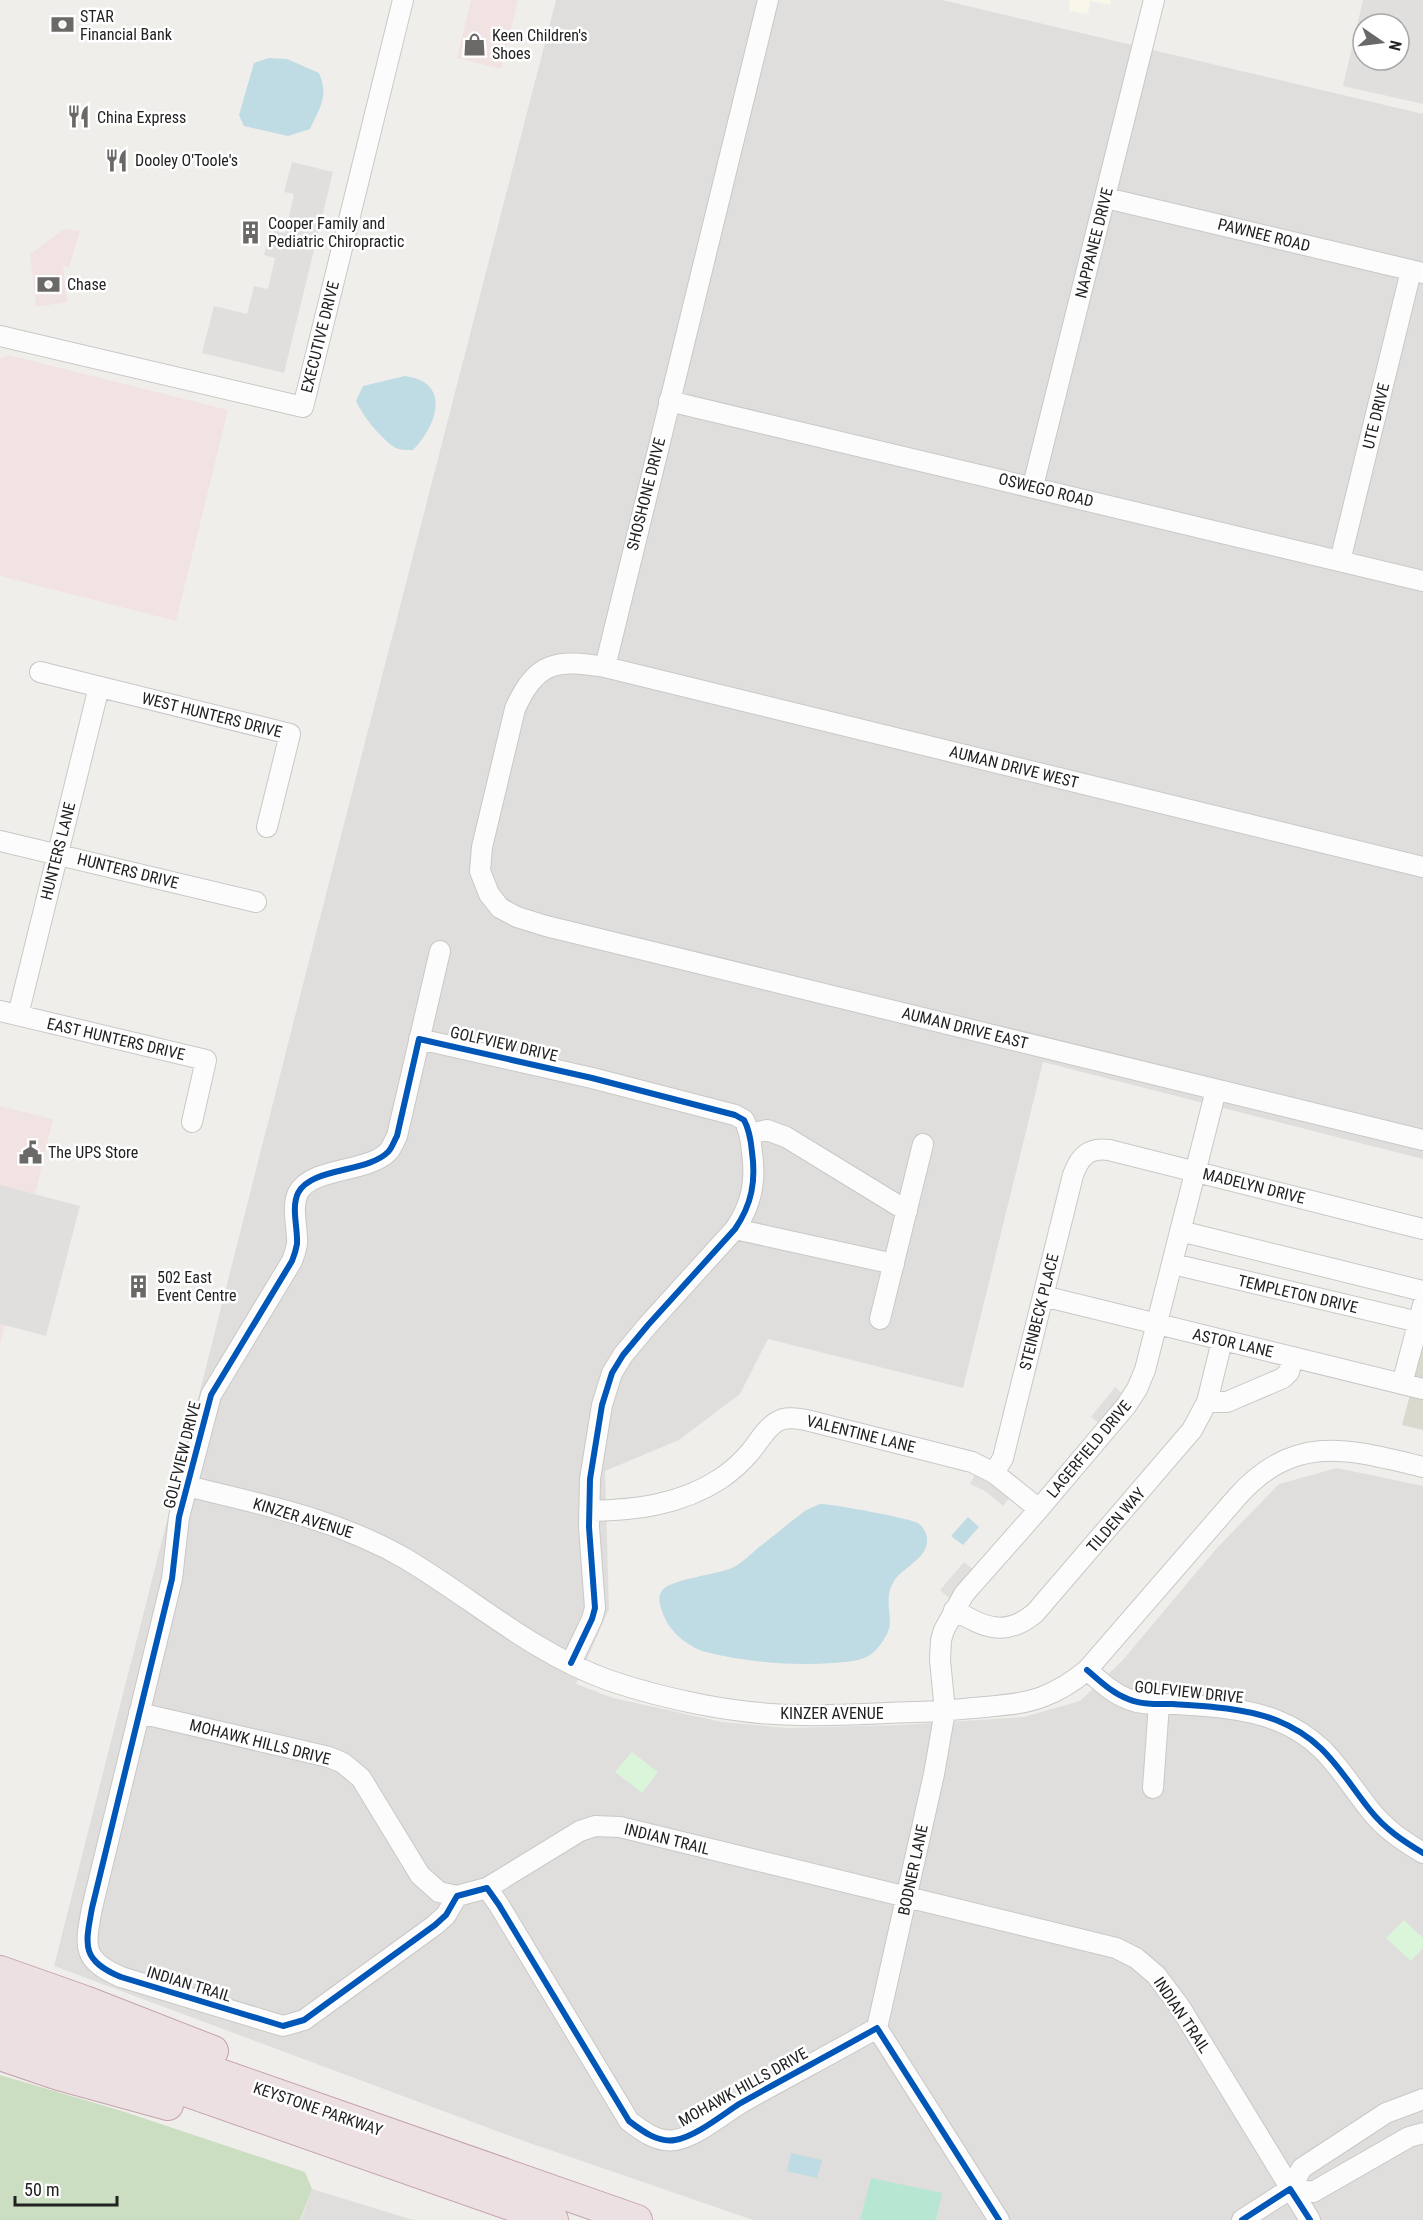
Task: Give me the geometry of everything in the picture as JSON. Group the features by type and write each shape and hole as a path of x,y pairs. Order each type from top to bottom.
{"highway":[{"path":"0,1971 85,2001 371,2113 510,2190"},
{"name":"KEYSTONE PARKWAY","path":"0,1997 510,2190 552,2220"},
{"name":"KEYSTONE PARKWAY","path":"0,2026 510,2190 637,2220"},
{"path":"0,2055 59,2075 242,2125 510,2190"}],"street":[{"name":"EXECUTIVE DRIVE","path":"0,336 303,407 403,0"},
{"name":"SHOSHONE DRIVE","path":"605,667 768,0"},
{"name":"NAPPANEE DRIVE","path":"1033,486 1154,0"},
{"name":"PAWNEE ROAD","path":"1106,198 1417,272"},
{"name":"UTE DRIVE","path":"1340,561 1417,272"},
{"name":"OSWEGO ROAD","path":"669,401 1423,580"},
{"name":"AUMAN DRIVE EAST","path":"605,667 568,663 544,670 533,678 523,691 515,708 482,847 480,871 489,894 500,908 508,913 546,926 1423,1140"},
{"name":"AUMAN DRIVE WEST","path":"605,667 1423,867"},
{"name":"WEST HUNTERS DRIVE","path":"40,672 291,735 267,827"},
{"name":"HUNTERS LANE","path":"9,1013 57,854 99,687"},
{"name":"HUNTERS DRIVE","path":"0,842 256,902"},
{"name":"GOLFVIEW DRIVE","path":"139,1713 172,1579 179,1517 211,1395 292,1262 297,1247 295,1202 298,1193 304,1185 319,1178 369,1163 390,1150 397,1136 440,951"},
{"name":"EAST HUNTERS DRIVE","path":"9,1013 206,1060 192,1122"},
{"name":"GOLFVIEW DRIVE","path":"419,1039 582,1076 735,1115 744,1120 749,1134"},
{"name":"LAGERFIELD DRIVE","path":"945,1711 940,1660 941,1640 954,1610 964,1594 1126,1406 1137,1389 1145,1370 1216,1090"},
{"path":"571,1664 592,1619 594,1608 589,1511 590,1479 602,1405 612,1373 641,1333 735,1229 748,1207 755,1173 749,1134 767,1130 786,1137 907,1211"},
{"path":"880,1319 923,1144"},
{"name":"MADELYN DRIVE","path":"1086,1153 1103,1149 1423,1229"},
{"name":"STEINBECK PLACE","path":"994,1473 1003,1458 1073,1175 1077,1163 1086,1153"},
{"path":"735,1229 894,1264"},
{"name":"TEMPLETON DRIVE","path":"1180,1231 1423,1291"},
{"name":"TEMPLETON DRIVE","path":"1173,1264 1422,1316"},
{"name":"ASTOR LANE","path":"1043,1296 1423,1389"},
{"path":"1402,1384 1422,1316"},
{"name":"TILDEN WAY","path":"954,1610 978,1624 996,1628 1015,1626 1030,1617 1192,1430 1207,1402 1222,1341"},
{"path":"1207,1402 1227,1402 1283,1378 1290,1372 1293,1357"},
{"name":"VALENTINE LANE","path":"589,1511 649,1507 696,1493 730,1472 751,1452 769,1429 788,1418 806,1420 972,1462 994,1473 1039,1509"},
{"name":"KINZER AVENUE","path":"187,1486 305,1515 364,1537 406,1559 510,1628 571,1664 636,1689 760,1713 802,1715 945,1711 1009,1705 1041,1698 1060,1689 1087,1670 1242,1491 1269,1468 1300,1454 1335,1450 1369,1454 1423,1467"},
{"name":"GOLFVIEW DRIVE","path":"1087,1670 1110,1690 1126,1699 1252,1713 1277,1721 1310,1738 1329,1755 1384,1826 1398,1838 1423,1852"},
{"path":"1153,1788 1159,1704"},
{"name":"BODNER LANE","path":"877,2028 934,1774 945,1711"},
{"name":"MOHAWK HILLS DRIVE","path":"139,1713 329,1757 343,1763 361,1778 420,1875 439,1892 457,1896"},
{"name":"INDIAN TRAIL","path":"139,1713 87,1934 87,1949 106,1971 246,2016 283,2026 292,2024 304,2020 435,1925 446,1916 457,1896 487,1888 580,1831 595,1826 620,1827 1054,1932 1116,1948 1136,1958 1156,1975 1180,2007 1310,2220"},
{"name":"MOHAWK HILLS DRIVE","path":"487,1888 629,2121 658,2139 674,2140 688,2135 877,2028"},
{"path":"877,2028 999,2220"},
{"path":"1242,2220 1290,2189 1302,2168 1386,2113 1423,2099"},
{"path":"1290,2189 1313,2192 1409,2137 1423,2133"}],"shaded area":[{"path":"471,0 518,0 501,69 457,58"},
{"path":"556,0 942,0 1423,114 1423,1159 1043,1062 963,1388 768,1339 740,1394 679,1440 605,1471 609,1609 576,1684 613,1698 722,1722 788,1728 900,1725 1024,1717 1080,1701 1122,1661 1216,1549 1279,1484 1337,1468 1423,1486 1423,2220 753,2220 521,2140 54,1966"},
{"path":"1070,0 1111,0 1110,5 1090,1 1088,14 1069,11"},
{"path":"1363,0 1423,0 1423,104 1343,86 1351,52 1351,72 1411,72 1411,12 1360,12"},
{"path":"292,162 333,172 284,373 202,353 214,306 247,314 254,286 268,289 275,258 264,255 270,230 285,233 294,194 284,192"},
{"name":"Chase","path":"64,229 80,231 69,267 63,266 67,302 36,307 30,254"},
{"path":"8,355 228,410 176,621 0,576 0,361"},
{"path":"0,1106 53,1119 0,1345"},
{"path":"0,1185 80,1206 46,1336 0,1324"},
{"path":"1423,1346 1423,1430 1402,1425"},
{"path":"1115,1387 1124,1395 1101,1425 1091,1417"},
{"path":"975,1474 1010,1497 1003,1506 985,1491 970,1484"},
{"path":"964,1562 974,1570 949,1598 940,1590"},
{"path":"1150,1683 1188,1685 1187,1697 1149,1695"},
{"path":"312,2189 413,2220 301,2220"}],"green space":[{"path":"632,1752 658,1772 642,1793 615,1772"},
{"path":"1404,1920 1423,1938 1423,1948 1411,1961 1386,1938"},
{"path":"0,2075 122,2111 305,2172 312,2189 300,2220 0,2220"},
{"path":"871,2178 942,2193 936,2220 860,2220"}],"water":[{"path":"269,58 287,59 319,73 323,95 320,108 310,129 288,136 244,126 239,115 254,63"},
{"path":"405,376 420,380 435,396 436,406 433,418 413,450 398,449 386,441 368,421 356,401 363,386"},
{"path":"820,1504 912,1521 921,1525 926,1534 927,1544 923,1552 893,1583 889,1597 889,1630 874,1652 860,1659 845,1662 800,1664 767,1662 702,1651 684,1641 674,1632 663,1614 660,1603 659,1597 665,1588 683,1580 734,1567 806,1510"},
{"path":"968,1517 979,1527 963,1545 951,1536"},
{"path":"791,2153 822,2160 817,2178 787,2171"}],"cycle path":[{"path":"571,1663 595,1608 589,1527 590,1479 602,1405 612,1373 623,1355 648,1325 741,1220 753,1183 750,1135 744,1120 735,1115 592,1078 419,1039 397,1136 391,1149 379,1159 367,1164 315,1179 298,1193 295,1212 297,1244 292,1261 211,1395 179,1517 172,1579 92,1908 88,1932 92,1958 108,1971 121,1977 283,2026 304,2020 435,1925 446,1915 457,1896 487,1888 629,2121 645,2132 662,2140 675,2140 691,2135 739,2104 877,2028 999,2220"},
{"path":"1087,1670 1111,1690 1133,1701 1239,1710 1264,1716 1293,1728 1320,1747 1382,1823 1423,1853"},
{"path":"1242,2220 1290,2189 1310,2220"}],"place":[{"name":"STAR Financial Bank","path":"62,25"},
{"name":"Keen Children's Shoes","path":"474,44"},
{"name":"China Express","path":"79,117"},
{"name":"Dooley O'Toole's","path":"117,160"},
{"name":"Cooper Family and Pediatric Chiropractic","path":"250,232"},
{"name":"Chase","path":"49,284"},
{"name":"The UPS Store","path":"30,1152"},
{"name":"502 East Event Centre","path":"139,1286"}]}
